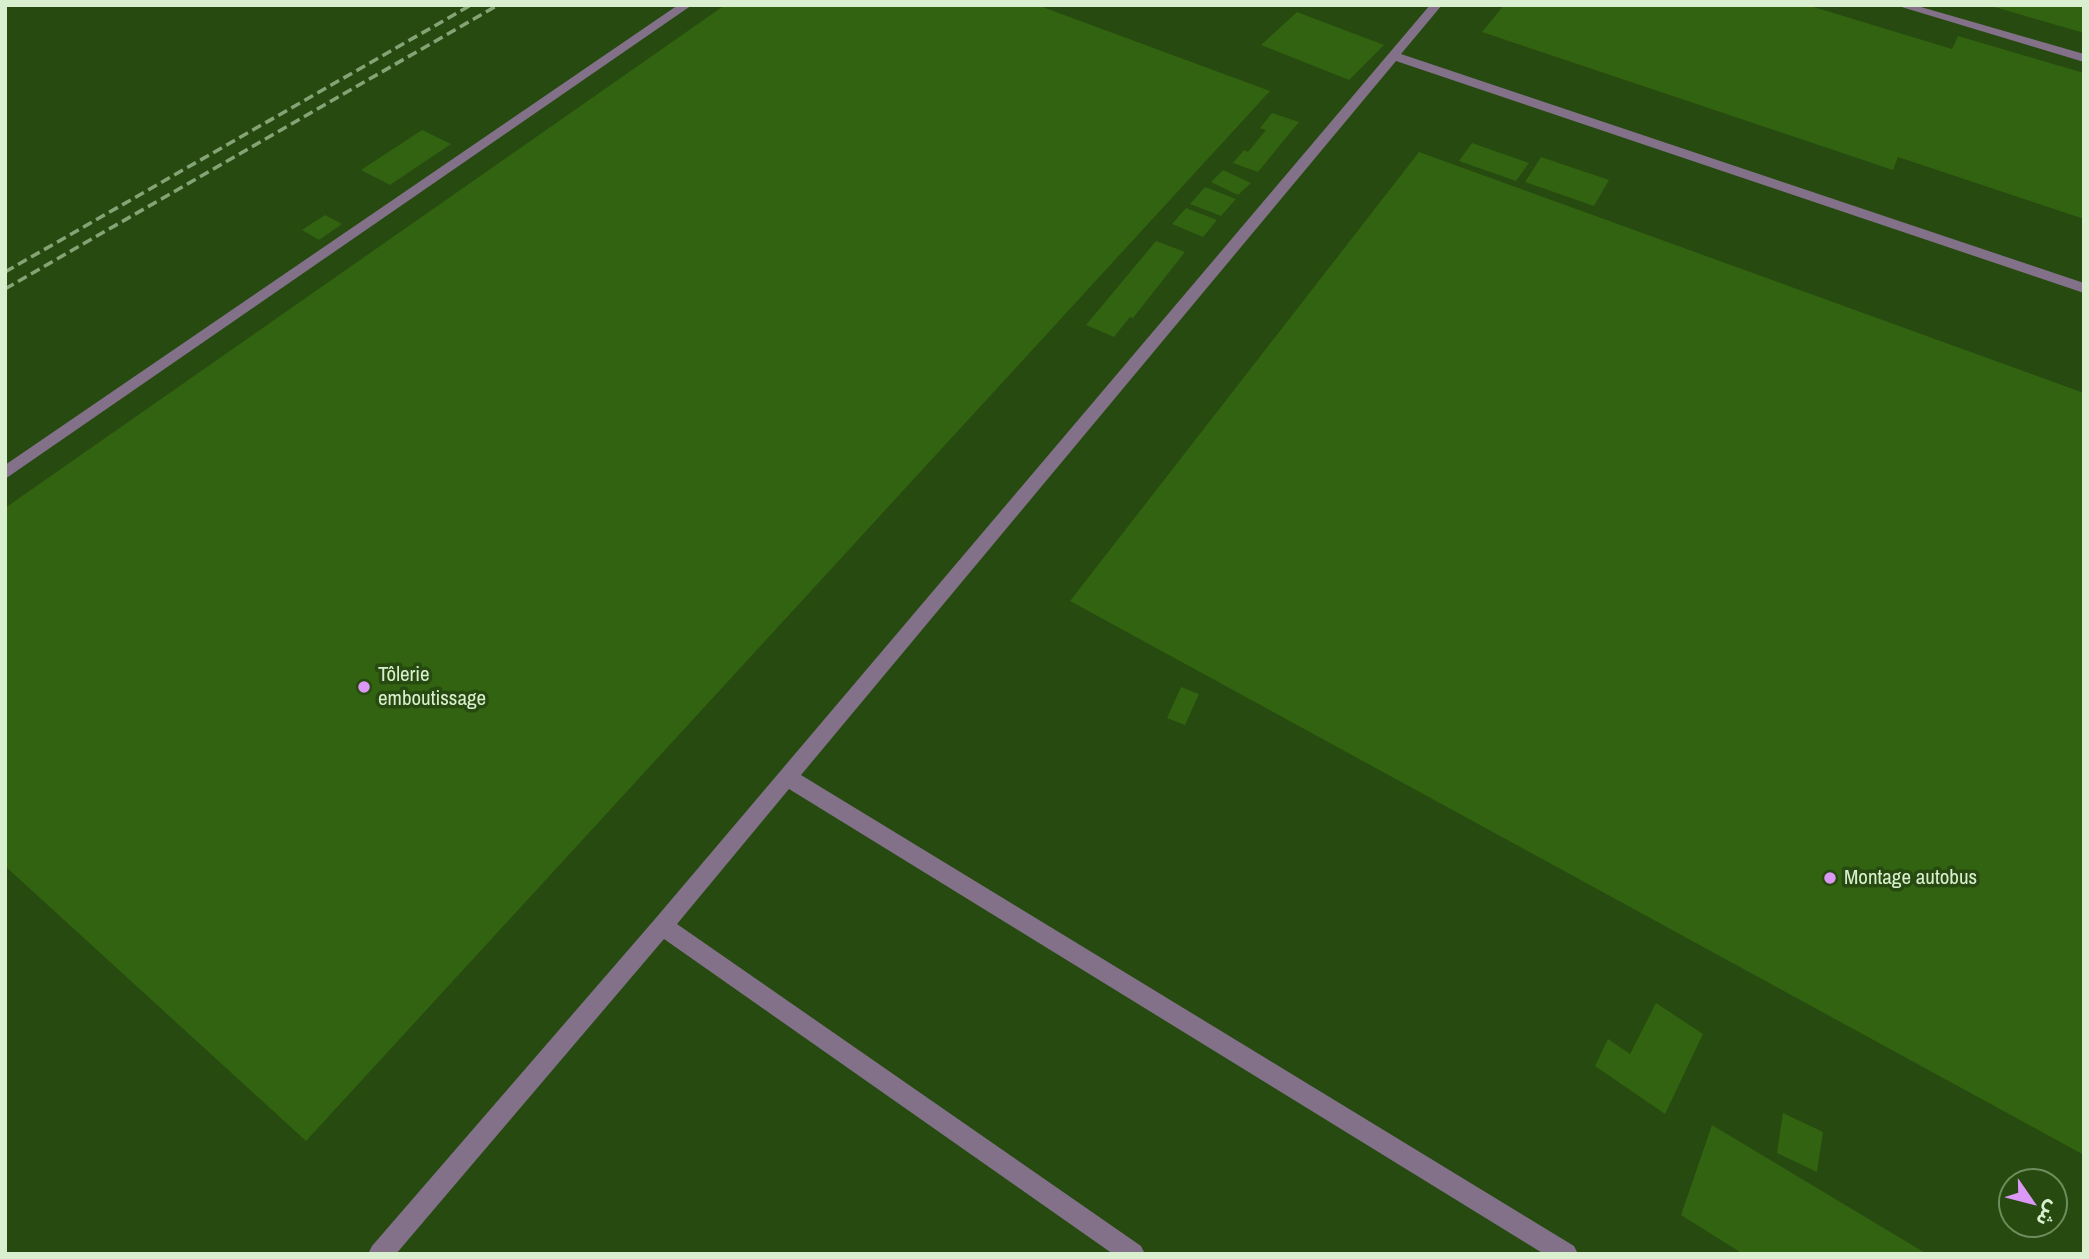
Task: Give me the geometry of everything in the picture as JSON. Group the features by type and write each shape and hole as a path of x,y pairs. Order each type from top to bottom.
{"lane":[{"path":"5,472 686,5"},
{"path":"380,1254 662,926 1436,5"},
{"path":"1901,5 2084,58"},
{"path":"1394,56 2084,288"},
{"path":"787,776 1566,1254"},
{"path":"662,926 1133,1254"}],"building":[{"name":"Tôlerie emboutissage","path":"725,5 1037,5 1270,91 306,1141 5,866 5,508"},
{"path":"1504,5 1807,5 1952,49 1958,36 2084,73 2084,219 1898,157 1893,170 1482,32"},
{"path":"1991,6 2084,6 2084,33"},
{"path":"1297,12 1384,45 1349,80 1261,45"},
{"path":"1272,113 1299,122 1258,172 1233,163 1244,150 1248,152 1266,130 1260,128"},
{"path":"422,130 451,144 390,185 361,170"},
{"path":"1472,143 1529,163 1516,181 1459,161"},
{"name":"Montage autobus","path":"1419,152 2084,393 2084,1155 1070,601"},
{"path":"1541,157 1609,180 1594,206 1525,182"},
{"path":"1223,170 1251,183 1238,195 1211,182"},
{"path":"1205,187 1236,199 1221,216 1190,204"},
{"path":"1186,208 1217,220 1203,237 1172,224"},
{"path":"325,215 342,224 319,240 302,230"},
{"path":"1156,241 1185,252 1133,318 1130,317 1114,337 1086,325"},
{"path":"1181,687 1199,694 1185,725 1167,718"},
{"path":"1656,1003 1703,1034 1665,1114 1595,1066 1608,1039 1630,1054"},
{"path":"1783,1113 1823,1132 1817,1172 1777,1153"},
{"path":"1712,1125 1927,1254 1743,1254 1681,1215"}],"railway":[{"path":"5,272 471,5"},
{"path":"5,289 498,5"}],"place":[{"name":"Tôlerie emboutissage","path":"364,687"},
{"name":"Montage autobus","path":"1830,878"}]}
